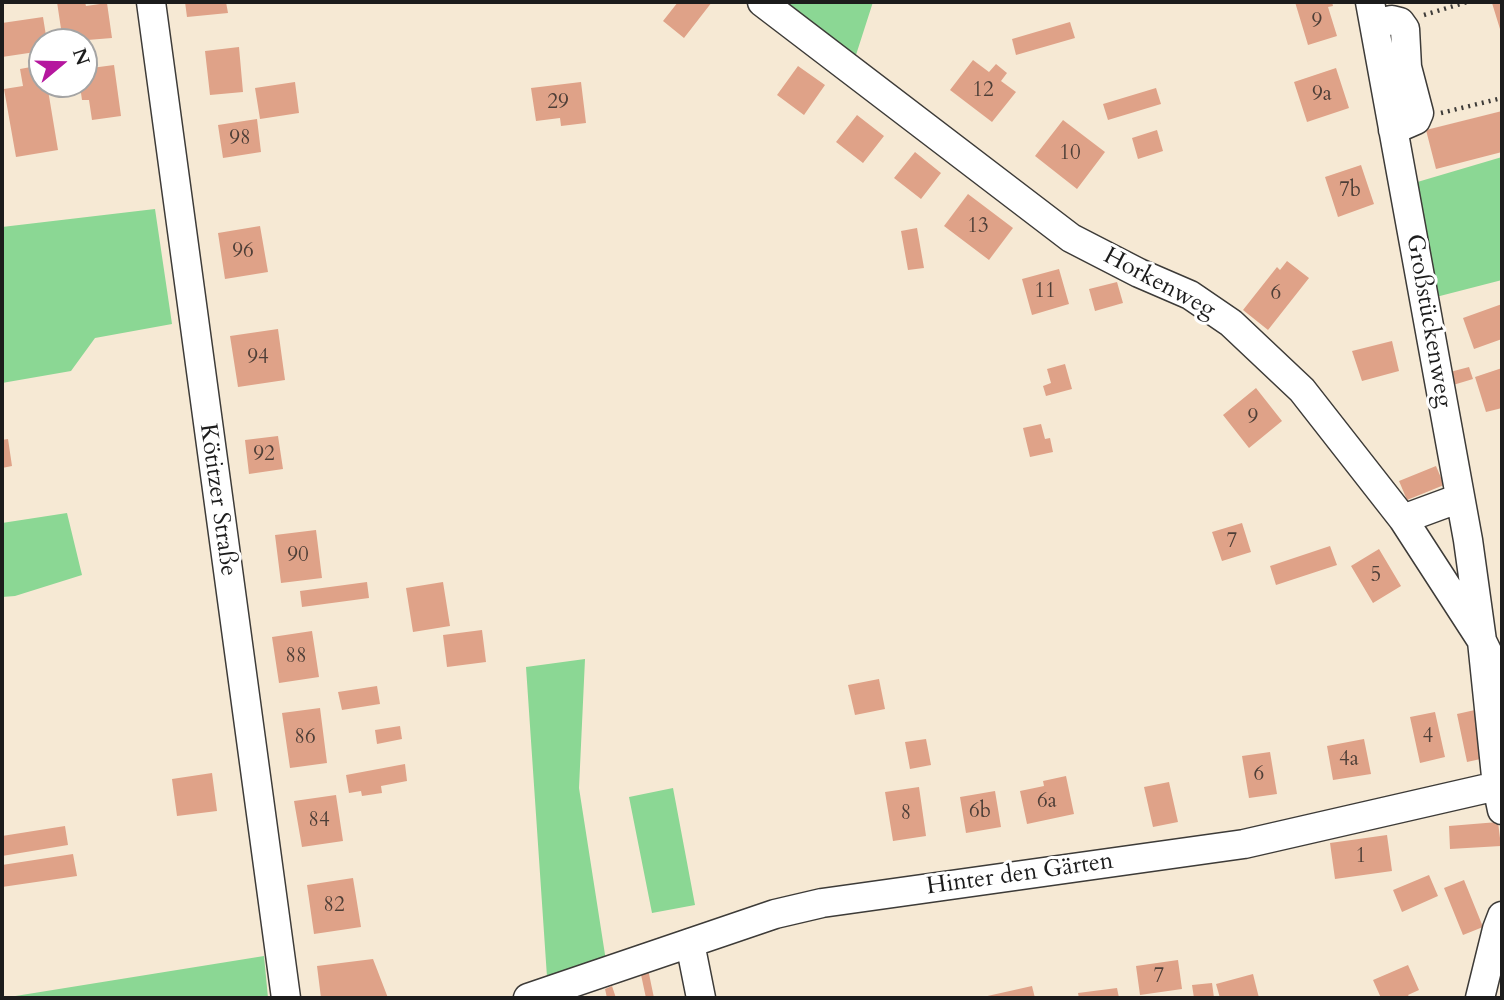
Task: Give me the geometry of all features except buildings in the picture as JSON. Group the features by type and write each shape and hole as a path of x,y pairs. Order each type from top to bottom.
{"street":[{"name":"Kötitzer Straße","path":"151,2 286,998"},
{"name":"Horkenweg","path":"762,2 1071,238 1190,295 1231,323 1302,390 1403,519 1482,640"},
{"path":"1381,16 1405,29 1407,67 1419,113 1416,120 1393,130"},
{"name":"Großstückenweg","path":"1381,16 1393,130 1468,540 1499,798"},
{"path":"1403,519 1460,498"},
{"name":"Großstückenweg","path":"1482,640 1502,682"},
{"name":"Hinter den Gärten","path":"528,998 775,914 822,902 1244,844 1499,798"},
{"path":"1480,998 1502,916"},
{"path":"690,943 701,998"}],"path":[{"path":"1381,16 1467,2"},
{"path":"1419,113 1448,113 1502,98"}],"green space":[{"path":"780,2 873,2 855,58"},
{"path":"1502,157 1502,280 1436,297 1414,183"},
{"path":"155,209 172,324 95,338 71,371 2,383 2,227"},
{"path":"67,513 82,575 15,596 2,597 2,523"},
{"path":"585,659 579,788 606,961 547,977 526,667"},
{"path":"673,788 695,905 652,913 629,797"},
{"path":"264,956 268,998 3,998"}]}
